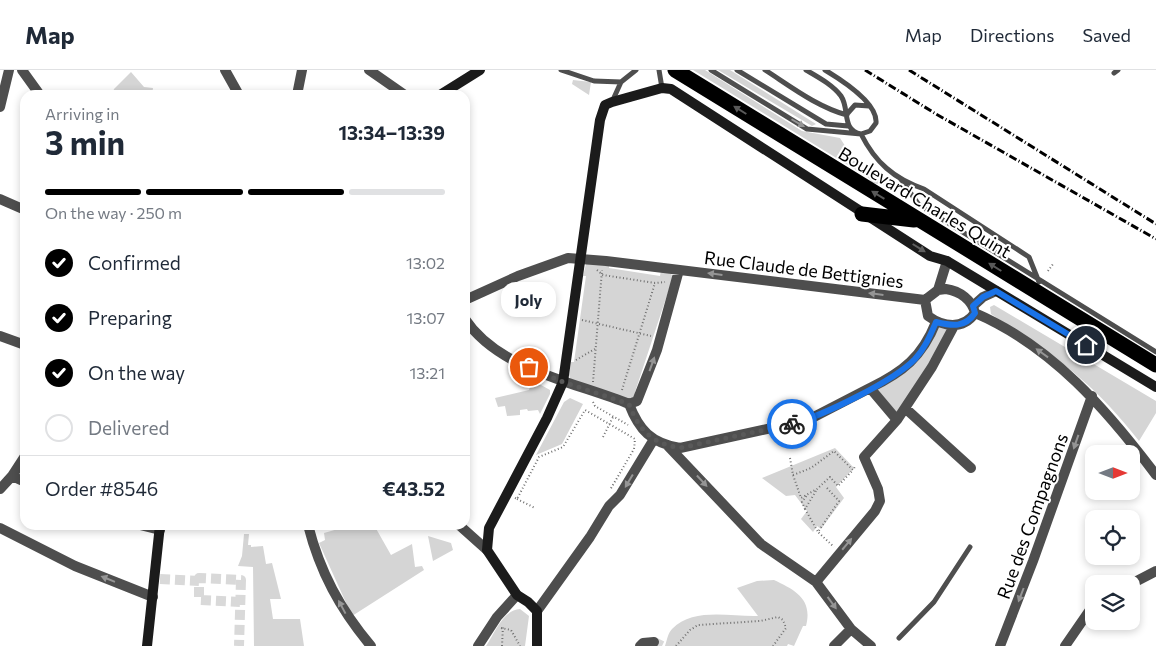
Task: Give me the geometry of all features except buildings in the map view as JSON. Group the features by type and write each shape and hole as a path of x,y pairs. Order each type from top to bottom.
{"highway":[{"name":"Boulevard Charles Quint","path":"675,70 1156,366"},
{"path":"862,214 920,220"}],"street":[{"path":"0,107 9,70"},
{"path":"22,70 36,90"},
{"path":"225,70 236,90"},
{"path":"298,90 302,70"},
{"path":"369,70 398,90"},
{"path":"448,90 480,70"},
{"path":"487,550 490,524 547,418 563,382 600,120 605,105 662,88 676,93 930,256 947,261 1156,387"},
{"path":"0,199 20,208"},
{"name":"Rue Claude de Bettignies","path":"470,298 554,262 568,258 581,263 606,261 925,300"},
{"path":"947,261 938,290 925,300 928,316 936,322 954,326 965,324 983,297 996,291"},
{"path":"470,326 496,350 563,382 624,402 637,401 660,338 669,285 679,270"},
{"path":"938,290 953,290 966,298 974,309 1040,351 1064,370 1092,396 1156,475"},
{"path":"624,402 636,424 654,439 668,446 680,448 808,420 886,380 913,360 924,348 936,322"},
{"path":"816,582 875,511 880,501 878,489 864,461 866,454 897,420 932,367 954,326"},
{"path":"0,336 20,343"},
{"path":"913,360 932,367"},
{"path":"870,388 897,420"},
{"name":"Rue des Compagnons","path":"1000,646 1033,561 1092,396"},
{"path":"905,408 971,468"},
{"path":"537,646 536,611 590,537 609,506 620,495 654,439"},
{"path":"668,446 761,544 816,582 851,629 871,646"},
{"path":"0,489 20,464"},
{"path":"12,476 20,480"},
{"path":"0,528 75,566 153,597"},
{"path":"147,646 157,579 160,530"},
{"path":"310,530 322,571 347,617 371,646"},
{"path":"465,530 487,550 517,595 528,602 536,611"},
{"path":"1140,579 1156,571"},
{"path":"478,646 497,616 517,595"},
{"path":"1065,646 1085,617"},
{"path":"834,646 851,629"},
{"path":"640,646 643,643 654,642"}],"lane":[{"path":"561,70 594,81 621,82"},
{"path":"612,102 621,82 636,70"},
{"path":"659,70 662,88"},
{"path":"712,70 807,129 861,134 870,131 876,123 875,113 848,84 825,70"},
{"path":"737,70 826,124 848,126"},
{"path":"765,70 835,112 847,115"},
{"path":"806,70 840,95 847,115 848,126 853,132 861,134 870,151 883,167 1029,257 1040,282"},
{"path":"847,115 856,105 868,106"},
{"path":"898,175 919,205 1040,282 1156,352"},
{"path":"899,638 918,621 934,602 970,547"}],"path":[{"path":"586,383 593,385 601,273 606,261"},
{"path":"581,263 601,273 669,285"},
{"path":"1048,270 1053,264"},
{"path":"624,402 640,333 656,283"},
{"path":"580,328 581,320 597,322 660,338"},
{"path":"575,360 595,349"},
{"path":"574,365 576,352"},
{"path":"594,406 624,423"},
{"path":"518,499 540,457 563,446 585,410 633,436 636,443 606,496 609,506"},
{"path":"603,436 614,417"},
{"path":"793,475 811,468 834,451 853,470"},
{"path":"790,458 800,498 817,488 830,477 838,486 859,461 864,461"},
{"path":"805,509 817,488"},
{"path":"818,532 839,501 827,488"},
{"path":"506,493 535,508"},
{"path":"807,495 802,502 818,532 841,552"},
{"path":"497,616 503,623 502,646"},
{"path":"676,646 690,630 698,625 760,621 778,617 783,620 786,628 773,646"},
{"path":"496,634 503,627"},
{"path":"503,627 511,630 518,642 518,646"}],"shaded area":[{"path":"693,70 705,70 802,131 840,138 858,166 890,186 872,183 869,178"},
{"path":"718,70 730,70 816,124 812,126"},
{"path":"131,72 144,87 153,88 153,90 114,89"},
{"path":"573,80 591,82 589,95 572,84"},
{"path":"609,263 609,268 660,276 661,270 671,274 673,277 635,392 638,394 632,400 571,381 569,375 571,362 574,362 586,276 583,276 586,264"},
{"path":"994,305 1156,401 1156,413 1139,441 1105,402 1071,370 1034,342 991,314 990,307"},
{"path":"936,322 954,326 897,420 870,388 902,369"},
{"path":"532,380 550,390 550,394 540,414 538,410 528,411 527,409 520,410 520,415 507,416 505,406 498,407 495,398 529,390"},
{"path":"570,398 583,404 562,444 536,455 564,402"},
{"path":"835,448 854,468 836,487 844,498 821,529 817,526 813,532 801,519 807,511 795,495 786,496 762,478"},
{"path":"334,530 377,530 391,555 412,544 415,567 422,566 424,570 352,616 319,543 325,540 324,533"},
{"path":"244,534 249,534 248,545 251,545 251,547 263,546 266,564 272,563 281,599 270,599 273,619 300,619 304,646 254,646 253,567 238,566 242,556"},
{"path":"428,536 451,543 453,550 433,561"},
{"path":"774,580 795,592 804,602 807,609 806,626 803,626 794,646 788,644 787,646 665,646 672,629 690,618 701,615 758,616 737,588 757,581"},
{"path":"520,609 529,616 525,646 486,646 504,618 514,610"}],"tunnel":[{"path":"199,581 199,578 241,580 239,646"},
{"path":"160,579 199,581 199,600 240,602"},
{"path":"654,642 662,646"}],"railway":[{"path":"865,70 936,114 1156,239"},
{"path":"909,70 1156,224"}],"way so far":[{"path":"529,367 554,376 563,382 629,404 636,424 645,433 668,446 680,448 792,424"}],"place":[{"name":"Joly","path":"529,367"}],"route":[{"path":"792,424 808,420 886,380 913,360 924,348 936,322 954,326 965,324 975,313 973,306 983,297 996,291 1086,345"}]}
